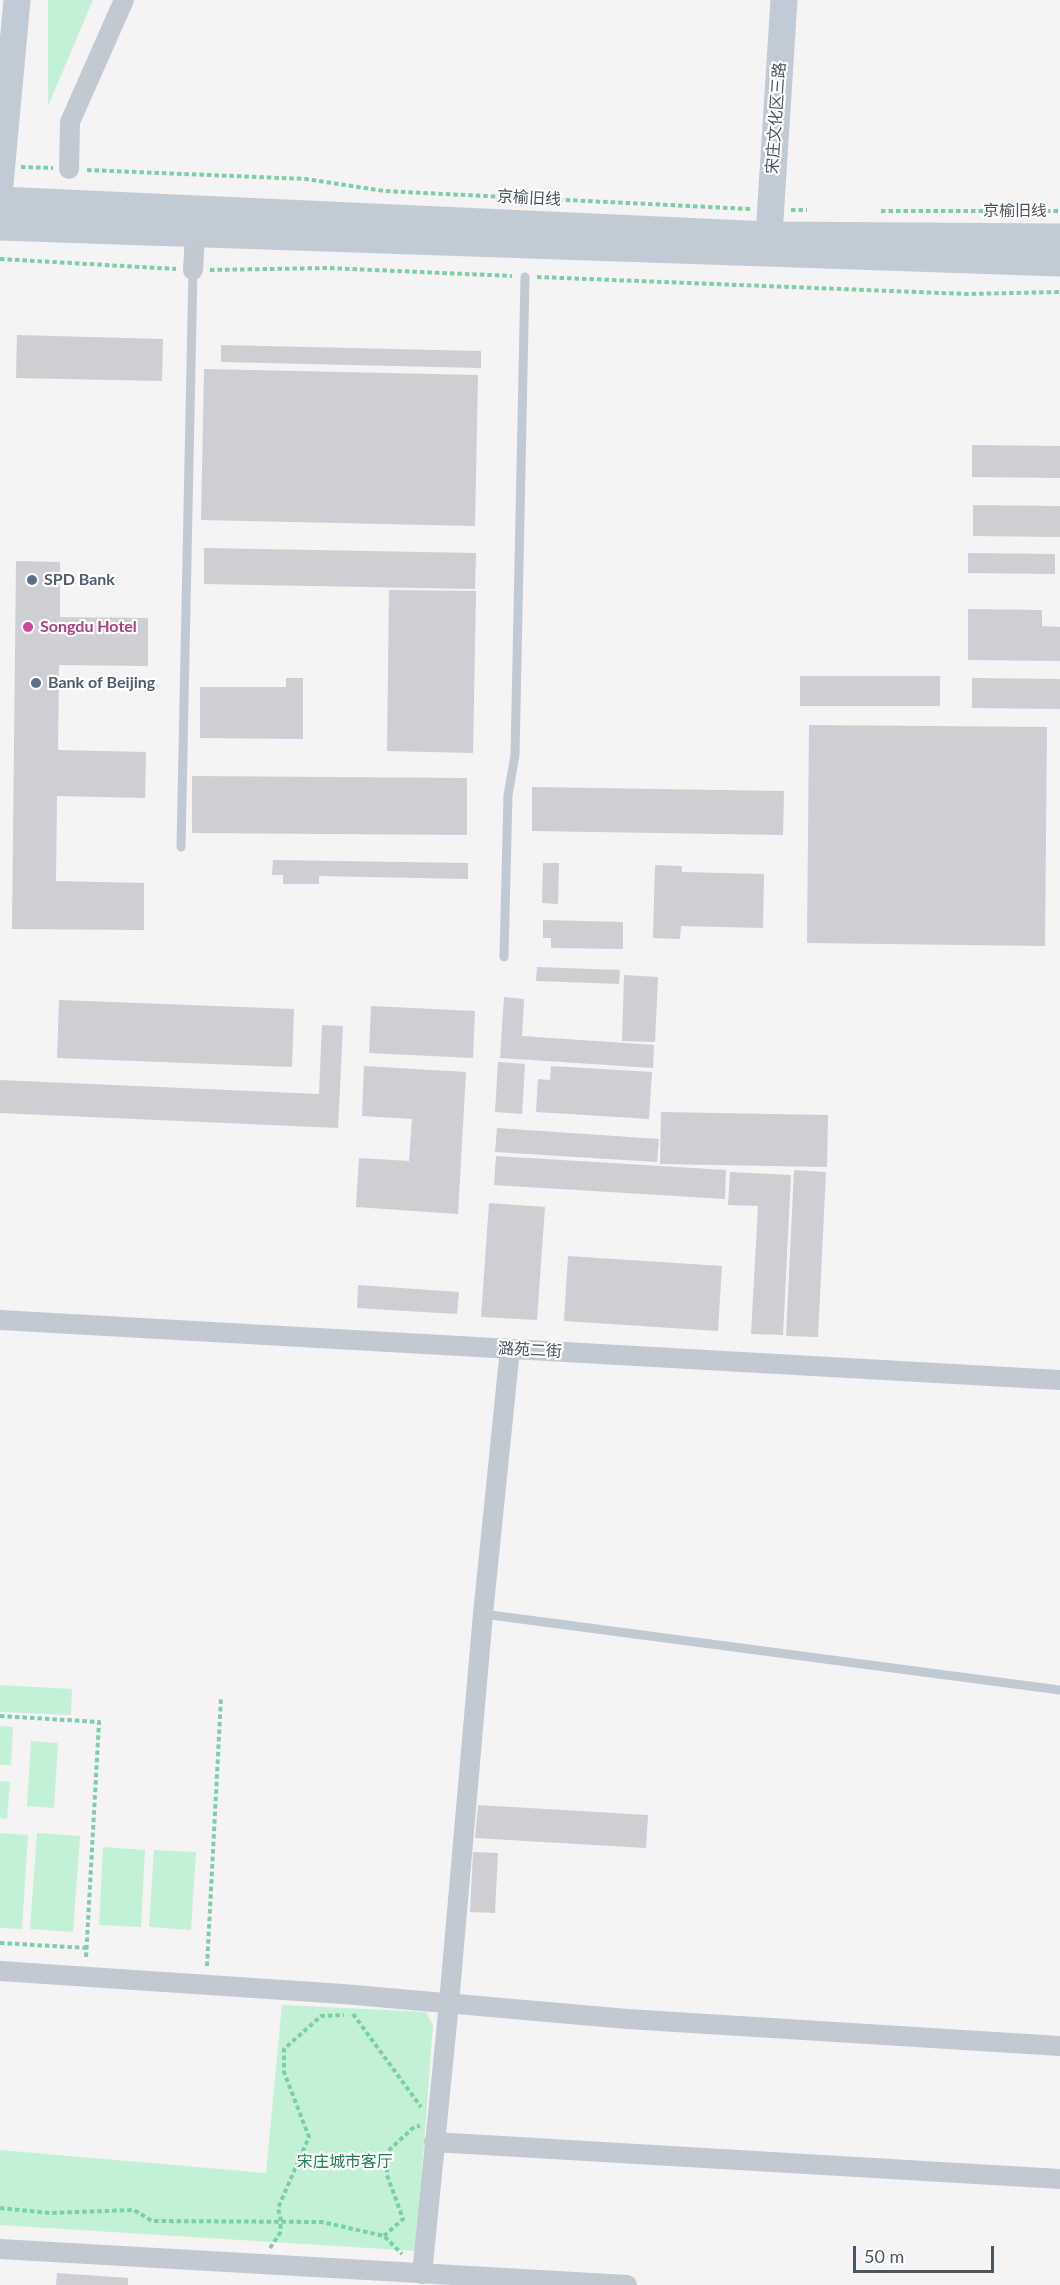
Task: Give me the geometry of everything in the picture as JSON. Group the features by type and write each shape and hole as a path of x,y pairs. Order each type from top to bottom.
{"main road":[{"path":"1,175 17,0"},
{"name":"宋庄文化区三路","path":"770,223 784,0"},
{"name":"京榆旧线","path":"0,200 770,223 1060,237"},
{"path":"0,227 195,236 1060,263"}],"street":[{"path":"69,169 70,122 124,0"},
{"path":"193,270 195,236"},
{"name":"潞苑二街","path":"0,1320 1060,1380"},
{"path":"422,2274 510,1349"},
{"path":"0,1971 449,2002 627,2019 1060,2046"},
{"path":"435,2132 1060,2179"},
{"path":"0,2249 627,2285"}],"lane":[{"path":"180,847 193,270"},
{"path":"504,957 508,795 514,755 525,277"},
{"path":"483,1614 1060,1690"}],"path":[{"name":"京榆旧线","path":"1,175 69,169 306,179 384,191 770,223 815,211"},
{"name":"京榆旧线","path":"872,211 1060,211"},
{"path":"206,1985 221,1698"},
{"path":"0,1716 99,1722 87,1948 0,1943"},
{"path":"343,1994 354,2014 435,2132"},
{"path":"258,2264 280,2233 281,2220 278,2208 309,2137 284,2072 284,2049 321,2016 354,2014"},
{"path":"384,2236 403,2219 387,2175 387,2152 414,2127 435,2132"},
{"path":"0,2208 49,2213 134,2210 153,2221 322,2222 384,2236 422,2274"}],"green space":[{"path":"48,0 93,0 48,106"},
{"path":"0,1685 72,1689 71,1715 0,1712"},
{"path":"0,1726 13,1727 11,1765 0,1765"},
{"path":"31,1741 58,1743 54,1808 27,1806"},
{"path":"0,1781 10,1782 7,1819 0,1818"},
{"path":"0,1833 28,1835 22,1929 0,1928"},
{"path":"37,1833 80,1836 73,1932 30,1929"},
{"path":"103,1847 145,1850 141,1927 99,1925"},
{"path":"154,1850 196,1852 191,1930 149,1927"},
{"name":"宋庄城市客厅","path":"282,2005 426,2012 433,2025 416,2251 0,2225 0,2150 266,2173"}],"building":[{"path":"17,335 163,339 162,381 16,378"},
{"path":"221,345 481,351 481,368 221,362"},
{"path":"204,369 478,375 475,526 201,520"},
{"path":"972,445 1060,446 1060,478 972,477"},
{"path":"973,505 1060,506 1060,537 973,536"},
{"path":"204,548 476,553 475,589 204,584"},
{"path":"968,553 1055,554 1055,574 968,573"},
{"path":"16,561 60,562 60,617 148,618 148,666 59,665 58,750 146,752 145,798 57,796 56,881 144,883 144,930 12,929"},
{"path":"389,590 476,591 473,753 387,751"},
{"path":"968,609 1042,610 1042,626 1060,627 1060,661 968,660"},
{"path":"800,676 940,676 940,706 800,706"},
{"path":"286,678 303,678 303,739 200,738 200,687 286,687"},
{"path":"972,678 1060,679 1060,709 972,708"},
{"path":"809,725 1047,727 1045,946 807,943"},
{"path":"192,776 467,778 467,835 192,833"},
{"path":"532,787 784,791 783,835 532,831"},
{"path":"273,860 468,863 468,879 319,876 319,884 283,884 283,875 272,875"},
{"path":"543,863 559,863 558,904 542,903"},
{"path":"655,865 682,866 682,872 764,874 763,928 681,926 680,939 653,938"},
{"path":"543,920 623,922 623,949 551,948 551,938 543,938"},
{"path":"537,967 620,970 619,984 536,981"},
{"path":"624,975 658,977 655,1042 622,1041"},
{"path":"504,997 524,999 522,1036 654,1045 653,1068 500,1058"},
{"path":"59,1000 294,1009 292,1067 57,1058"},
{"path":"371,1006 475,1011 473,1058 369,1053"},
{"path":"322,1025 343,1026 338,1128 0,1113 0,1080 319,1094"},
{"path":"498,1062 525,1064 522,1114 495,1112"},
{"path":"364,1066 466,1072 458,1214 356,1207 359,1158 409,1161 412,1119 362,1116"},
{"path":"551,1066 652,1072 649,1119 536,1112 538,1079 550,1080"},
{"path":"661,1112 828,1115 827,1167 660,1164"},
{"path":"497,1128 659,1139 657,1162 495,1152"},
{"path":"496,1156 726,1170 725,1199 494,1185"},
{"path":"794,1170 826,1172 818,1337 786,1336"},
{"path":"730,1172 791,1175 783,1335 751,1334 758,1206 728,1205"},
{"path":"489,1203 545,1207 537,1320 481,1317"},
{"path":"568,1256 722,1266 718,1331 564,1321"},
{"path":"358,1285 459,1292 457,1314 357,1308"},
{"path":"478,1805 648,1815 646,1848 475,1838"},
{"path":"473,1852 498,1853 495,1913 470,1912"},
{"path":"57,2273 128,2278 128,2285 56,2285"}],"place":[{"name":"SPD Bank","path":"32,580"},
{"name":"Songdu Hotel","path":"28,627"},
{"name":"Bank of Beijing","path":"36,683"}]}
